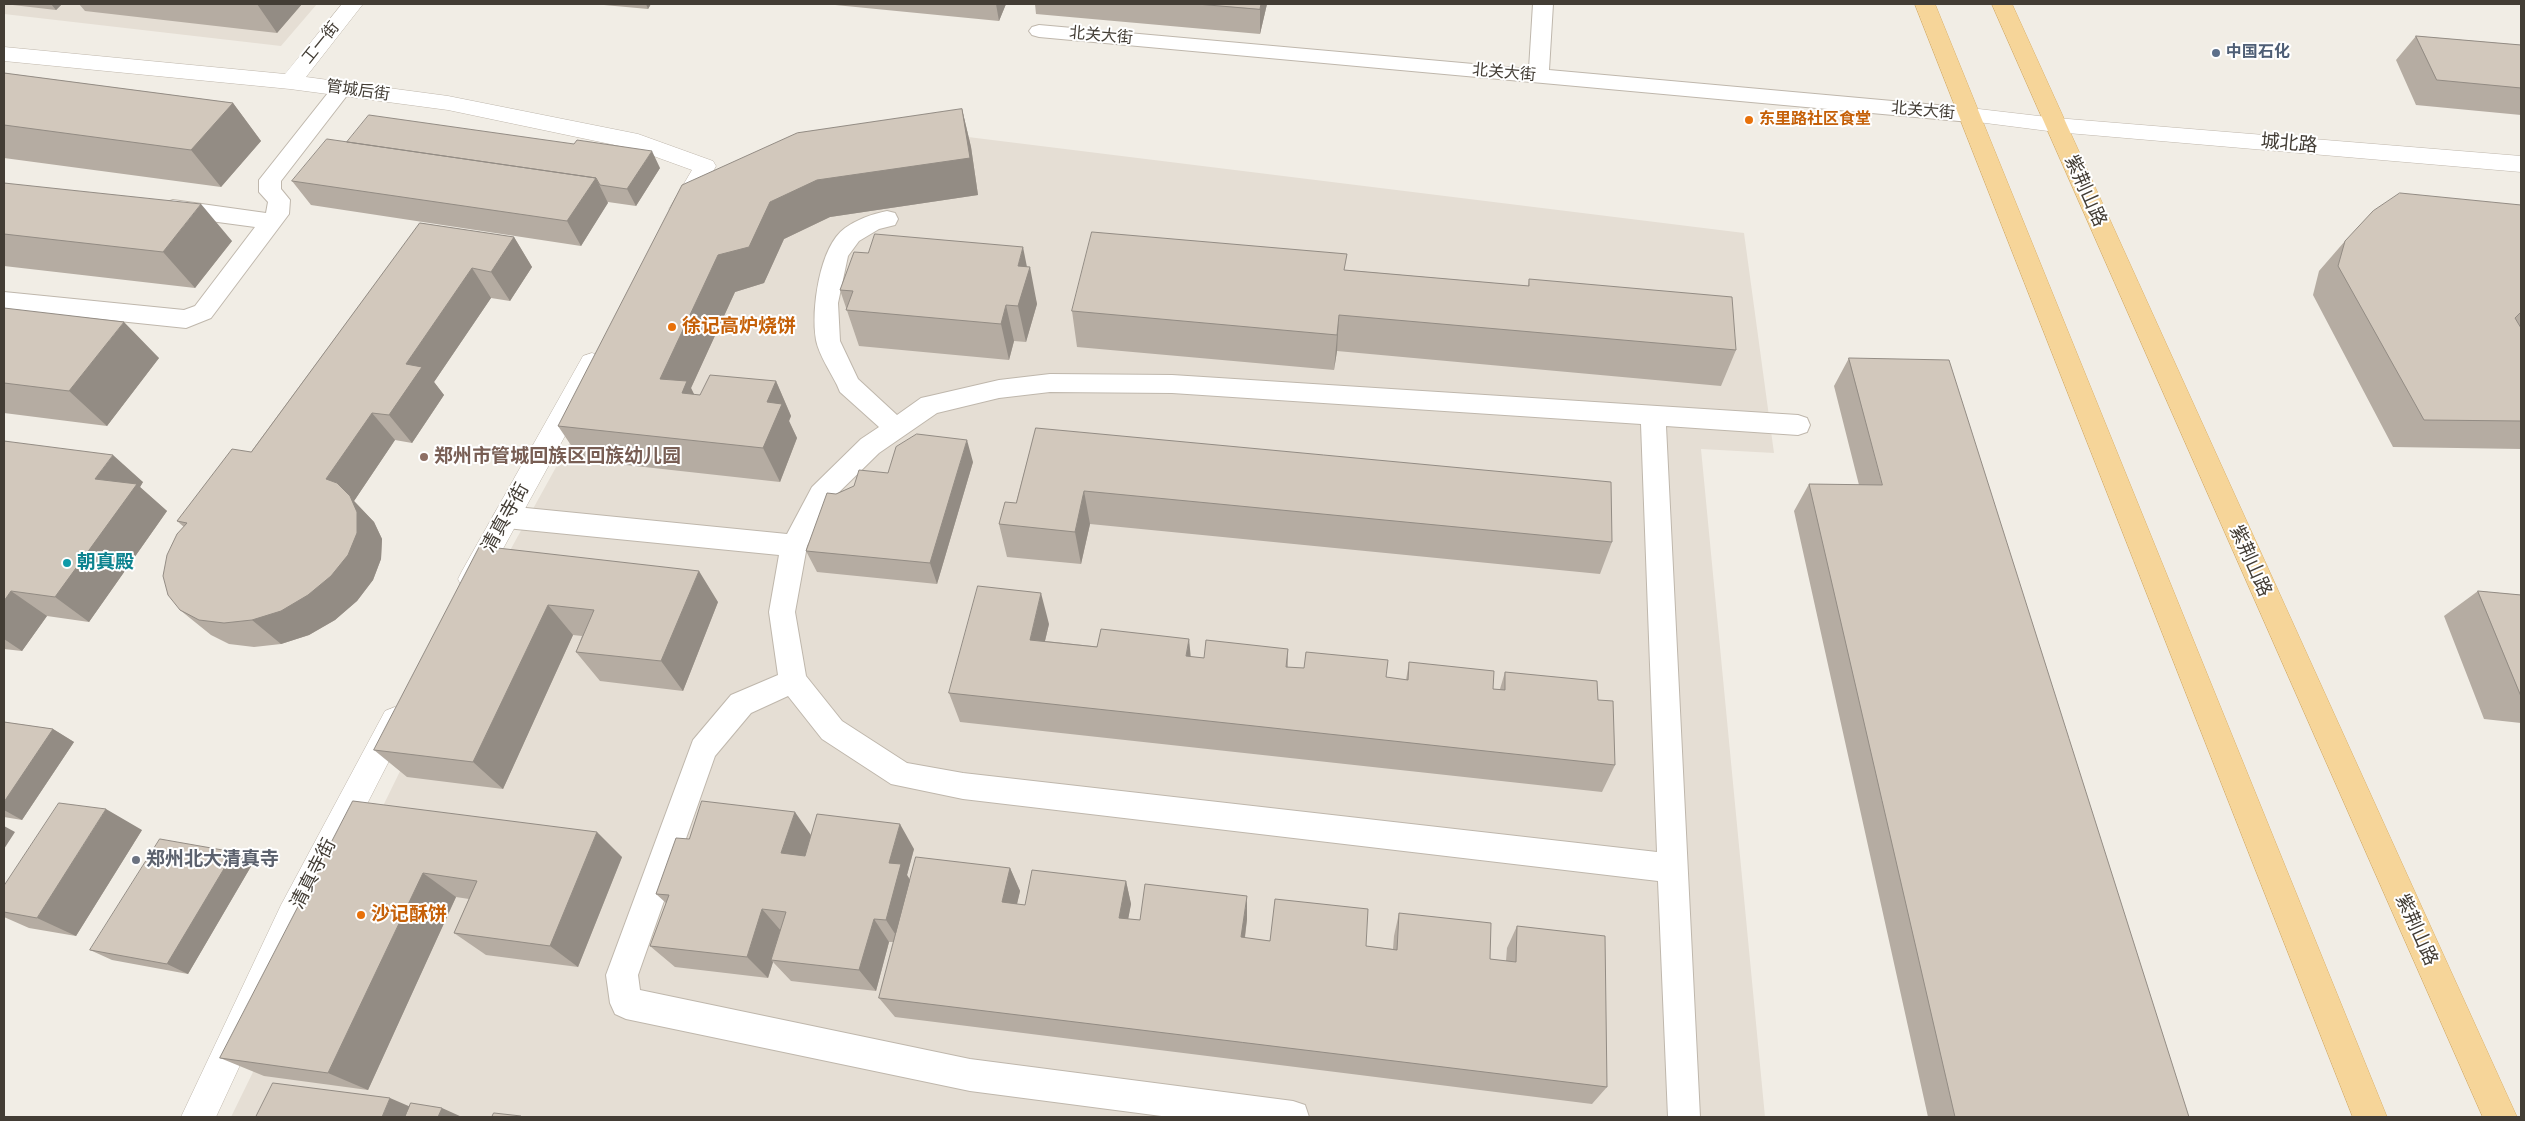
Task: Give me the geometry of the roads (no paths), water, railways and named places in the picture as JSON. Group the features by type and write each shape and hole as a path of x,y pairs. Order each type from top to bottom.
{"main road":[{"path":"1925,4 2370,1117"},
{"name":"紫荆山路","path":"2002,4 2500,1117"}],"street":[{"name":"工一街","path":"290,82 353,4"},
{"name":"管城后街","path":"4,54 290,82 448,103 638,142 705,166 666,234"},
{"name":"城北路","path":"1970,116 2056,125 2521,164"},
{"name":"清真寺街","path":"459,603 604,343"},
{"name":"清真寺街","path":"198,1117 260,981 359,784 407,698"}],"lane":[{"path":"1539,76 1543,4"},
{"name":"北关大街","path":"1039,31 1970,116"},
{"path":"4,301 186,319 204,312 278,214 279,200 270,192 270,180 342,89"},
{"path":"157,206 272,222"},
{"path":"887,219 873,222 851,235 837,255 826,303 828,342 849,385 896,428"},
{"path":"1673,868 963,786 901,774 832,730 793,681 782,612 794,546 821,494 870,446 930,405 999,389 1050,383 1172,384 1798,425"},
{"path":"1653,416 1684,1117"},
{"path":"506,517 794,546"},
{"path":"793,681 741,704 703,749 622,975 626,1003 970,1075 1293,1117"}],"place":[{"name":"中国石化","path":"2216,53"},
{"name":"东里路社区食堂","path":"1749,120"},
{"name":"徐记高炉烧饼","path":"672,327"},
{"name":"郑州市管城回族区回族幼儿园","path":"424,457"},
{"name":"朝真殿","path":"67,563"},
{"name":"郑州北大清真寺","path":"136,860"},
{"name":"沙记酥饼","path":"361,915"}]}
